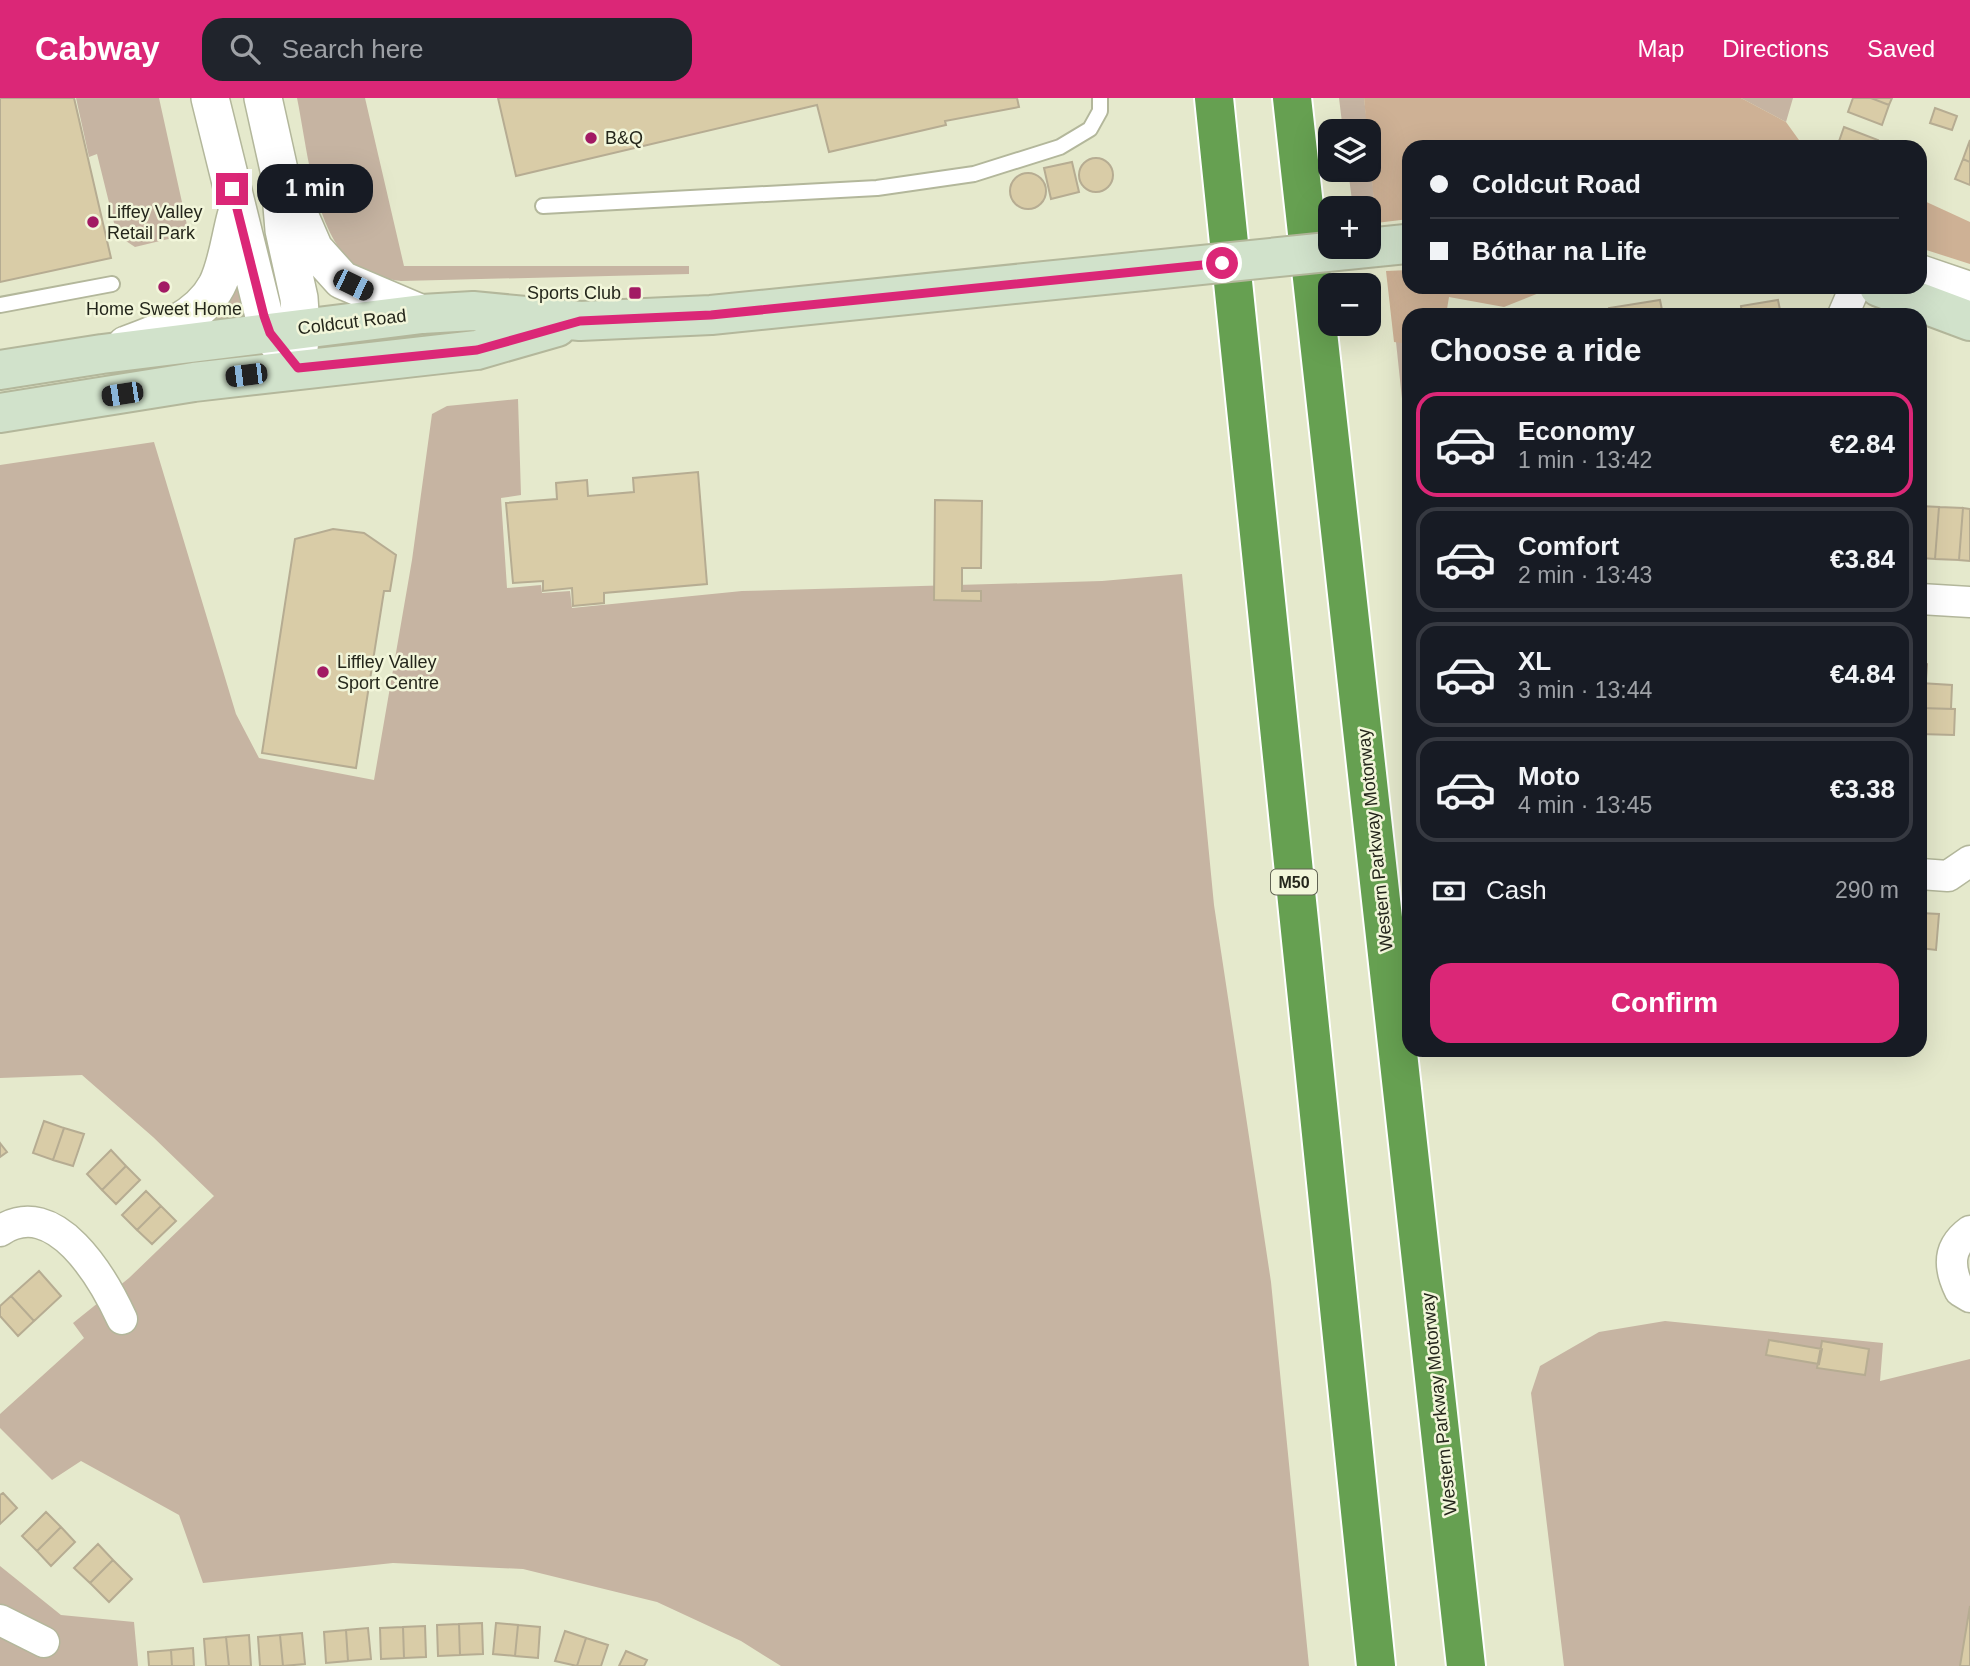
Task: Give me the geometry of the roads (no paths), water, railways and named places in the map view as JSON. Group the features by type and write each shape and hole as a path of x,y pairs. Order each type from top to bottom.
{"highway":[{"name":"M50","path":"1214,98 1376,1666"},
{"name":"Western Parkway Motorway","path":"1292,98 1466,1666"}],"main road":[{"name":"Coldcut Road","path":"0,370 102,354 422,314 474,311 580,321 711,315 1402,245"},
{"path":"1898,294 1970,321"},
{"name":"Coldcut Road","path":"0,413 298,368 477,350 580,321"}],"street":[{"path":"210,98 237,211 286,331 298,368"},
{"path":"264,98 279,170 284,230 299,298 286,331"},
{"path":"279,170 314,248 342,280 422,314"},
{"path":"102,354 169,329 200,306 216,286 237,211"},
{"path":"1927,272 1970,287"},
{"path":"1927,599 1970,602"},
{"path":"1927,874 1948,876 1970,861"},
{"path":"0,1231 9,1225 34,1222 60,1231 104,1279 122,1319"},
{"path":"1970,1231 1954,1246 1951,1264 1960,1291 1970,1297"},
{"path":"0,1619 44,1642"}],"lane":[{"path":"542,206 877,188 974,174 1060,147 1090,129 1100,111 1100,98"},
{"path":"0,305 112,284"}],"place":[{"name":"B&Q","path":"591,138"},
{"name":"Liffey Valley Retail Park","path":"93,222"},
{"name":"Home Sweet Home","path":"164,287"},
{"name":"Sports Club","path":"635,293"},
{"name":"Liffley Valley Sport Centre","path":"323,672"}]}
